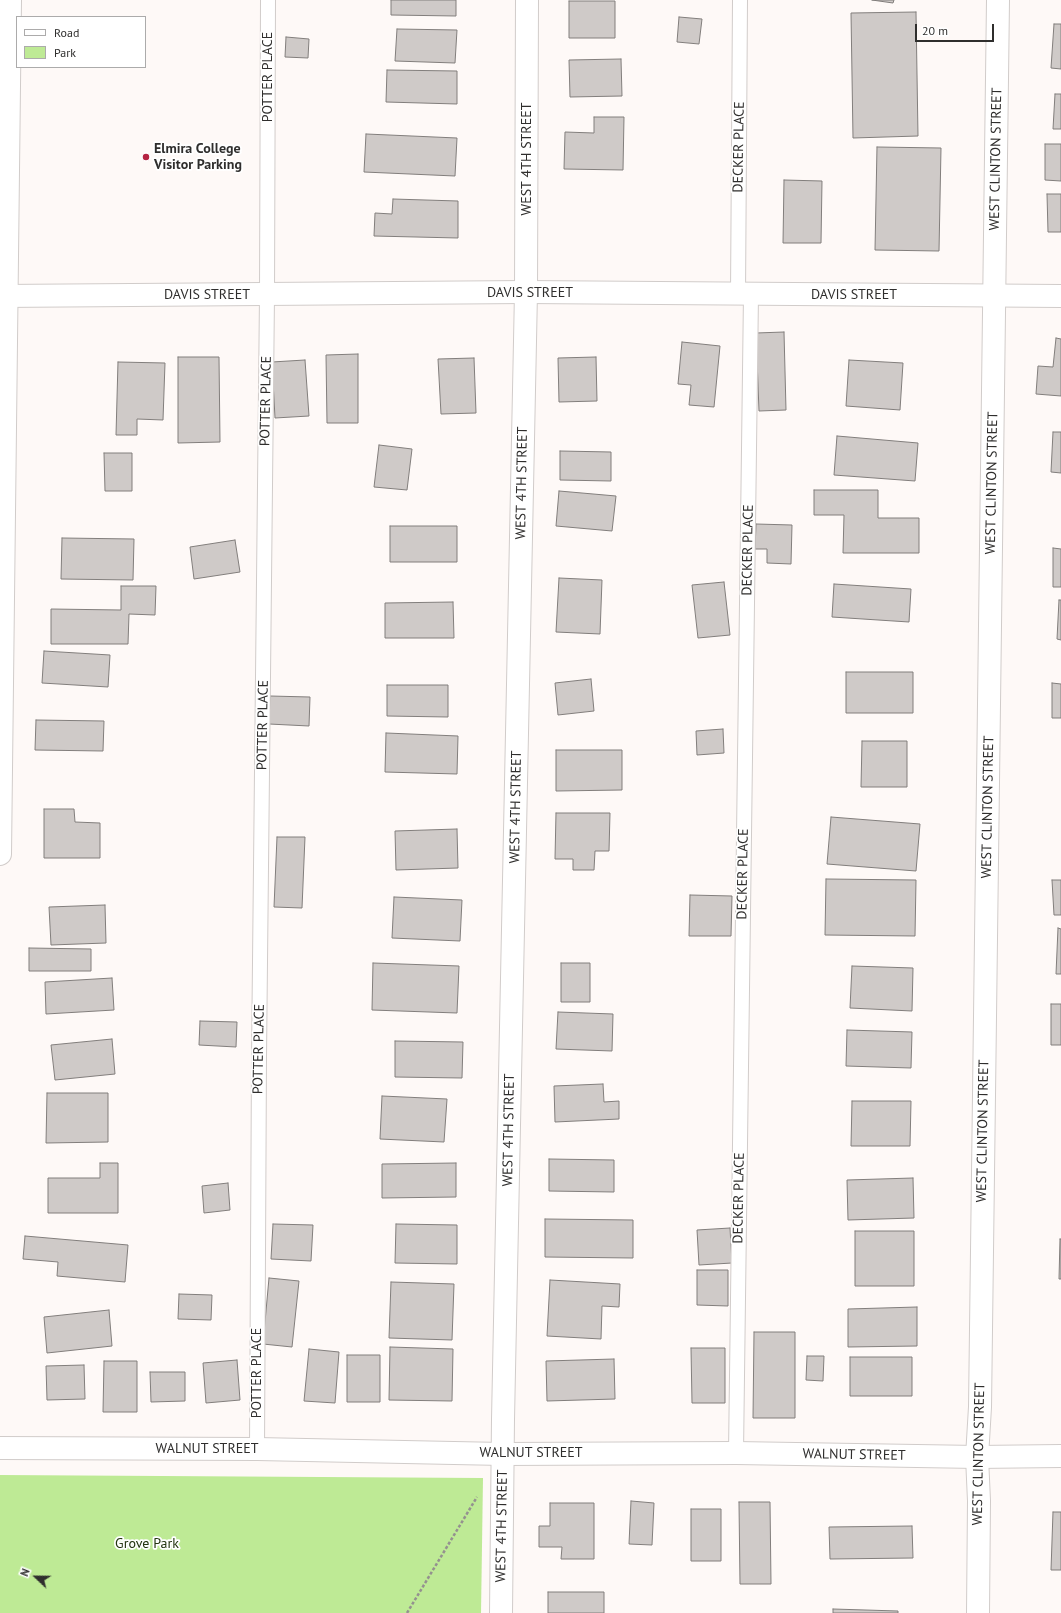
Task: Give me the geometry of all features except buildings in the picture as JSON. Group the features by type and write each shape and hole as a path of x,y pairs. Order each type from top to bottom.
{"street":[{"path":"0,854 3,296 10,0"},
{"name":"WEST 4TH STREET","path":"501,1613 526,292 527,0"},
{"name":"WEST CLINTON STREET","path":"978,1613 979,1501 977,1457 980,1407 998,0"},
{"name":"DAVIS STREET","path":"3,296 526,292 744,295 1061,296"},
{"name":"WALNUT STREET","path":"0,1448 257,1449 503,1454 736,1453 977,1457 1061,1456"}],"lane":[{"name":"POTTER PLACE","path":"257,1449 259,1056 268,295 268,0"},
{"name":"DECKER PLACE","path":"736,1453 744,295 740,0"}],"path":[{"path":"407,1613 477,1497"}],"green space":[{"name":"Grove Park","path":"0,1475 483,1478 481,1613 0,1613"}],"place":[{"name":"Elmira College Visitor Parking","path":"146,157"}]}
